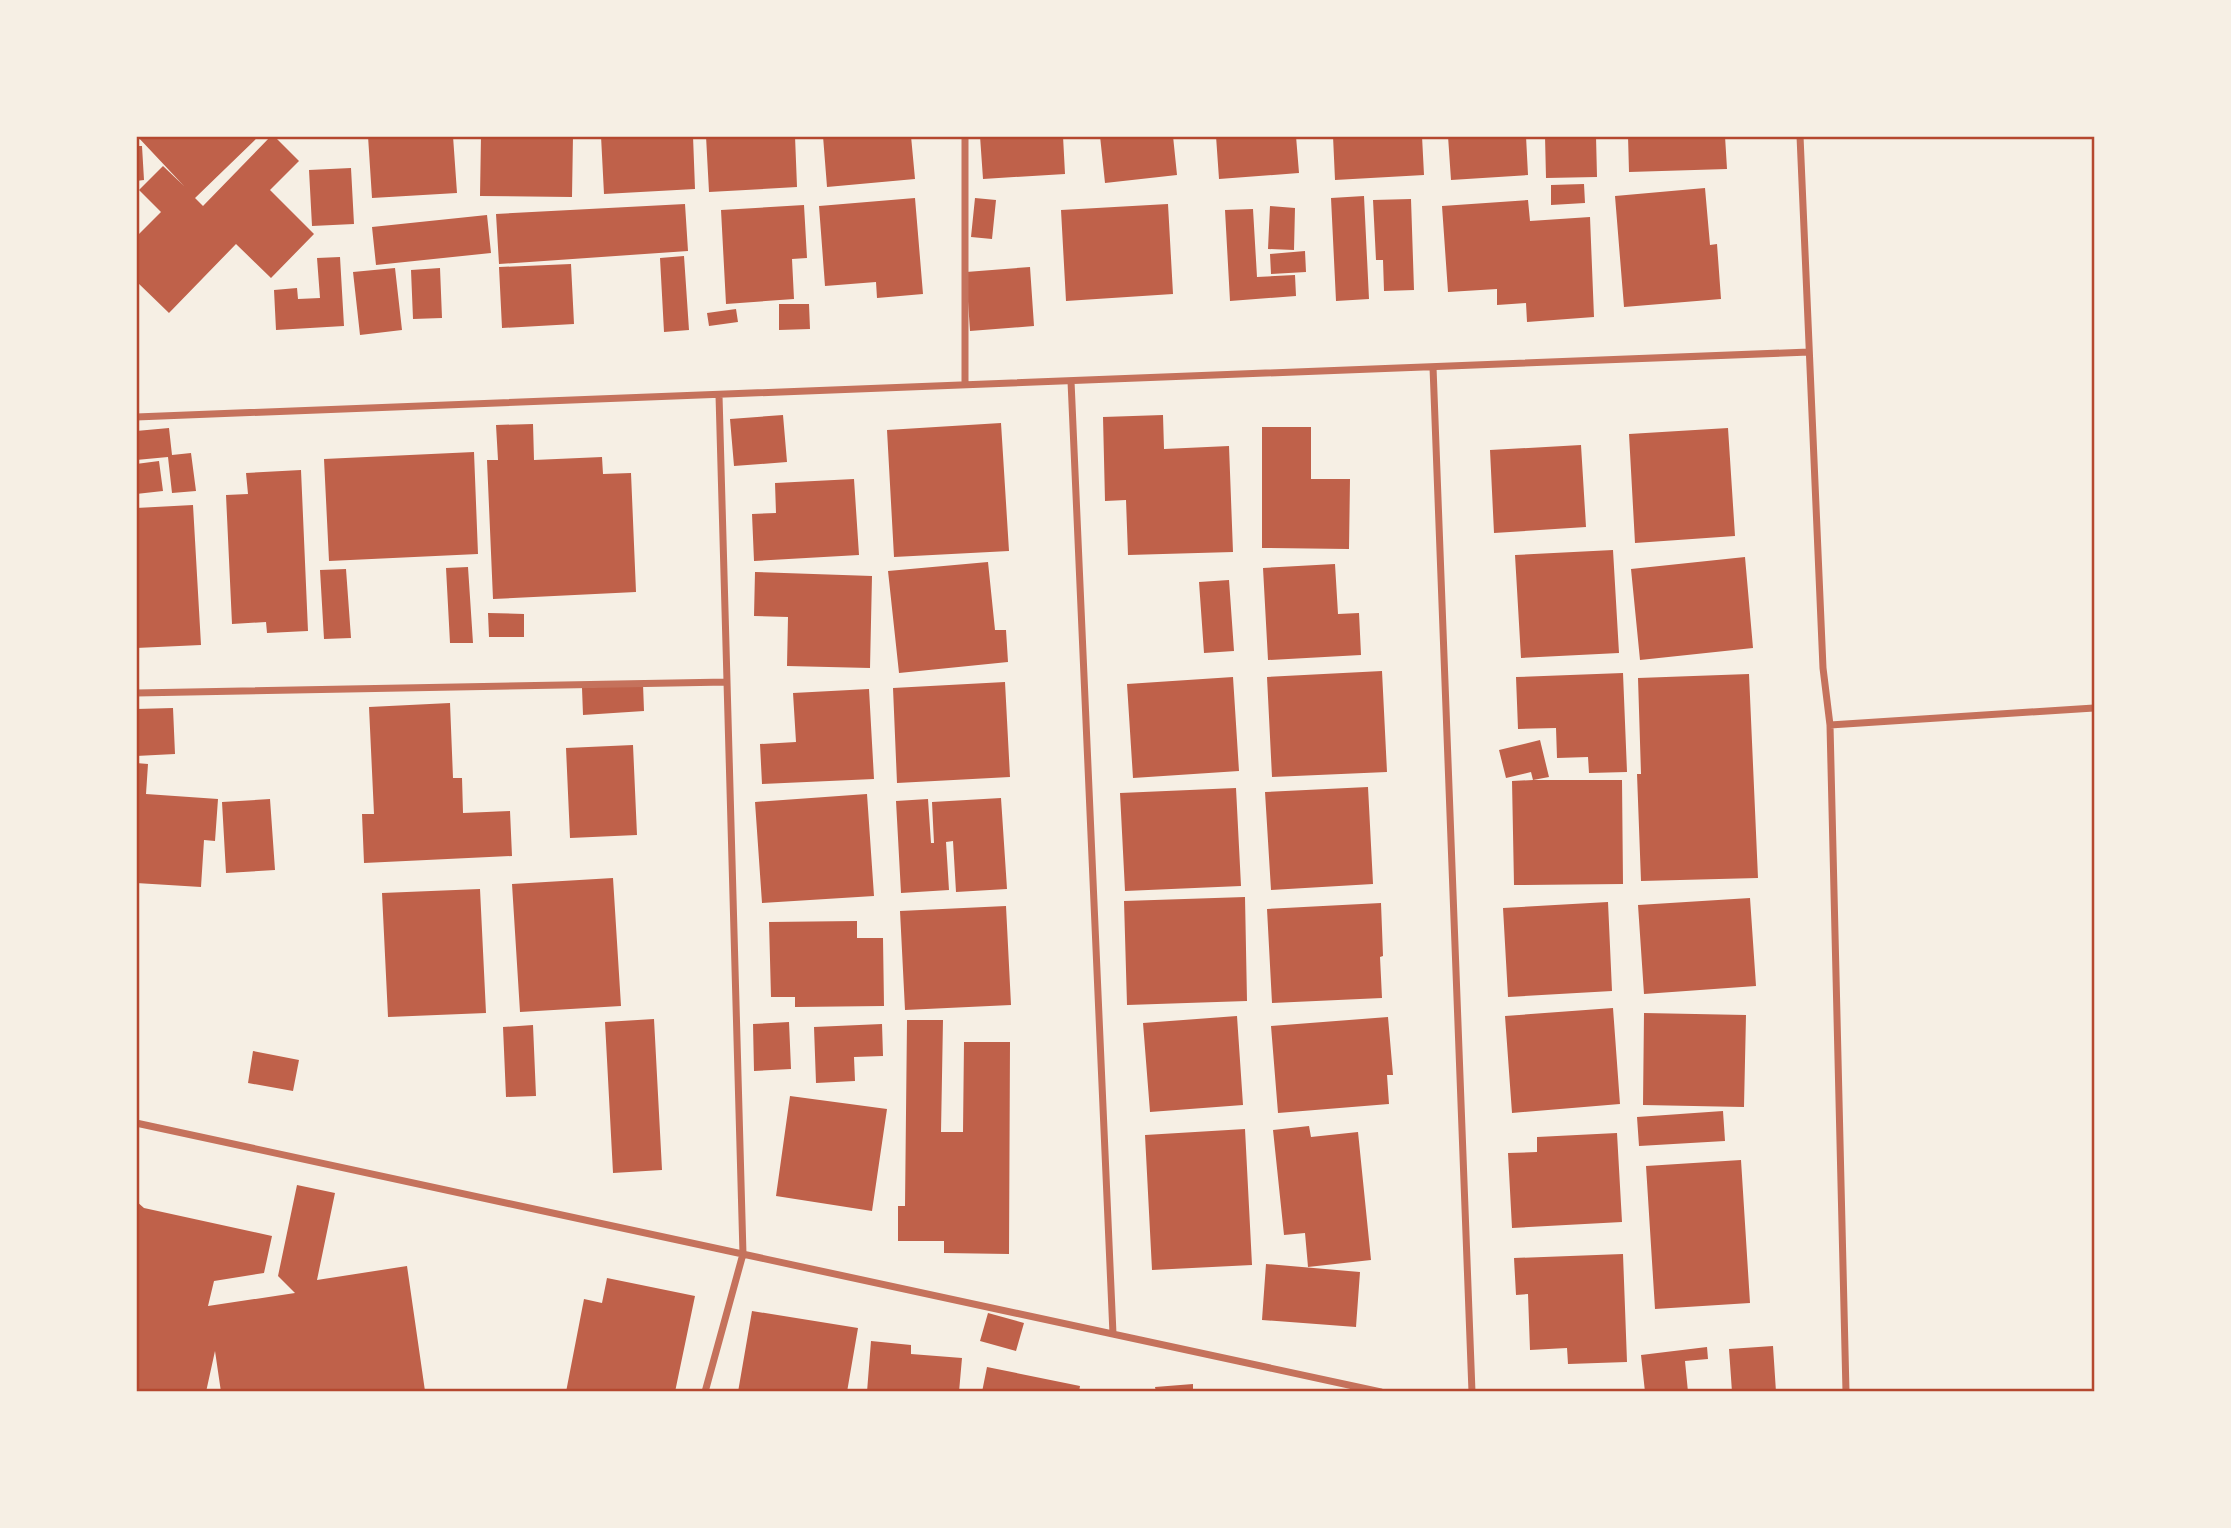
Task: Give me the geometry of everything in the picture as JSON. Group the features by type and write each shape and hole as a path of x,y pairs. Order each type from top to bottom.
{"street":[{"path":"965,136 965,385"},
{"path":"1800,136 1823,668 1830,725 1846,1391"},
{"path":"136,417 1809,352"},
{"path":"1433,366 1472,1391"},
{"path":"1071,381 1113,1334"},
{"path":"705,1391 743,1254 719,395"},
{"path":"136,693 727,682"},
{"path":"1830,725 2095,708"},
{"path":"136,1123 1381,1391"}],"building":[{"path":"137,136 259,136 195,198 203,206 271,136 274,136 299,161 270,190 314,234 271,278 236,244 169,313 136,281 136,237 161,212 139,190 163,166 184,186"},
{"path":"368,136 453,136 457,193 372,198"},
{"path":"481,136 573,136 572,197 480,196"},
{"path":"601,136 693,136 695,189 604,194"},
{"path":"706,136 795,136 797,187 709,192"},
{"path":"823,136 911,136 915,179 827,187"},
{"path":"980,136 1063,136 1065,174 983,179"},
{"path":"1100,136 1173,136 1177,175 1105,183"},
{"path":"1216,136 1296,136 1299,173 1219,179"},
{"path":"1333,136 1422,136 1424,175 1335,180"},
{"path":"1448,136 1526,136 1528,175 1451,180"},
{"path":"1545,136 1596,136 1597,177 1546,178"},
{"path":"1628,136 1725,136 1727,169 1629,172"},
{"path":"136,146 142,146 144,180 136,181"},
{"path":"351,168 354,224 312,226 309,170"},
{"path":"1584,184 1585,203 1551,205 1551,185"},
{"path":"1705,188 1710,245 1717,244 1721,299 1624,307 1615,196"},
{"path":"1364,196 1369,299 1336,301 1331,198"},
{"path":"915,198 923,294 877,298 876,282 825,286 819,206"},
{"path":"975,198 996,200 992,239 971,237"},
{"path":"1411,199 1414,290 1384,291 1383,260 1376,260 1373,200"},
{"path":"1528,200 1530,221 1590,217 1594,317 1527,322 1526,303 1497,305 1497,289 1448,292 1442,206"},
{"path":"685,204 688,251 499,264 496,214"},
{"path":"1168,204 1173,294 1066,301 1061,210"},
{"path":"804,205 807,258 792,259 794,299 726,304 721,210"},
{"path":"1270,206 1295,208 1294,250 1268,249"},
{"path":"1253,209 1257,277 1295,275 1296,296 1230,301 1225,210"},
{"path":"487,215 491,253 376,265 372,227"},
{"path":"1305,251 1306,272 1271,274 1270,254"},
{"path":"684,256 689,330 664,332 660,258"},
{"path":"340,257 344,326 276,330 274,290 297,288 298,299 320,298 317,258"},
{"path":"571,264 574,324 502,328 499,267"},
{"path":"1030,267 1034,326 970,331 966,272"},
{"path":"395,268 402,330 360,335 353,272"},
{"path":"440,268 442,318 413,319 411,270"},
{"path":"779,304 809,304 810,329 779,330"},
{"path":"736,309 738,322 709,326 707,313"},
{"path":"783,415 787,462 734,466 730,419"},
{"path":"1163,415 1164,449 1229,446 1233,552 1128,555 1126,500 1105,501 1103,417"},
{"path":"1001,423 1009,551 894,557 887,430"},
{"path":"533,424 534,460 602,457 603,474 631,473 636,592 493,599 487,460 498,460 496,425"},
{"path":"1262,427 1311,427 1311,479 1350,479 1349,549 1262,548"},
{"path":"169,428 172,455 191,453 196,491 172,493 168,457 136,460 136,431"},
{"path":"1728,428 1735,536 1635,543 1629,434"},
{"path":"1581,445 1586,527 1494,533 1490,450"},
{"path":"474,452 478,554 329,561 324,459"},
{"path":"159,461 163,491 136,494 136,464"},
{"path":"301,470 308,631 267,633 266,622 232,624 226,495 248,494 246,473"},
{"path":"854,479 859,555 754,561 752,514 776,513 775,483"},
{"path":"193,505 201,645 136,648 136,508"},
{"path":"1613,550 1619,653 1521,658 1515,555"},
{"path":"1745,557 1753,648 1640,660 1631,569"},
{"path":"988,562 995,630 1006,630 1008,662 899,673 888,571"},
{"path":"1335,564 1338,614 1359,613 1361,655 1268,660 1263,568"},
{"path":"468,567 473,643 450,643 446,568"},
{"path":"346,569 351,638 324,639 320,570"},
{"path":"755,572 872,576 870,668 787,666 788,617 754,616"},
{"path":"1229,580 1234,651 1204,653 1199,582"},
{"path":"488,613 524,614 524,637 489,637"},
{"path":"1382,671 1387,772 1272,777 1267,677"},
{"path":"1623,673 1627,772 1589,773 1588,757 1557,758 1556,728 1518,729 1516,677"},
{"path":"1749,674 1758,878 1641,881 1637,774 1641,774 1638,678"},
{"path":"1233,677 1239,771 1133,778 1127,684"},
{"path":"1005,682 1010,777 897,783 893,688"},
{"path":"643,684 644,711 583,715 582,688"},
{"path":"869,689 874,779 762,784 760,744 796,742 793,693"},
{"path":"450,703 453,778 462,778 463,813 510,811 512,856 364,863 362,814 374,814 369,707"},
{"path":"173,708 175,754 136,756 136,709"},
{"path":"1540,740 1549,777 1533,780 1531,772 1506,778 1499,750"},
{"path":"633,745 637,835 570,838 566,748"},
{"path":"136,763 148,764 146,794 218,799 215,841 204,840 201,887 136,883"},
{"path":"1622,780 1623,884 1514,885 1512,781"},
{"path":"1368,787 1373,884 1271,890 1265,792"},
{"path":"1236,788 1241,886 1125,891 1120,793"},
{"path":"867,794 874,896 762,903 755,802"},
{"path":"1001,798 1007,889 956,892 953,841 946,842 949,890 901,893 896,801 928,799 931,843 934,843 932,802"},
{"path":"270,799 275,870 226,873 222,802"},
{"path":"613,878 621,1006 520,1012 512,884"},
{"path":"480,889 486,1013 388,1017 382,893"},
{"path":"1245,897 1247,1001 1127,1005 1124,901"},
{"path":"1750,898 1756,986 1644,994 1638,905"},
{"path":"1608,902 1612,991 1508,997 1503,908"},
{"path":"1381,903 1382,998 1272,1003 1267,909"},
{"path":"1006,906 1011,1005 905,1010 900,911"},
{"path":"857,921 857,938 883,938 884,1006 795,1007 795,997 771,997 769,922"},
{"path":"1613,1008 1620,1104 1512,1113 1505,1016"},
{"path":"1644,1013 1746,1015 1744,1107 1643,1105"},
{"path":"1237,1016 1243,1105 1150,1112 1143,1023"},
{"path":"1388,1017 1393,1075 1387,1075 1389,1104 1278,1113 1271,1026"},
{"path":"654,1019 662,1170 613,1173 605,1022"},
{"path":"907,1020 943,1020 941,1132 963,1132 964,1042 1010,1042 1009,1254 944,1253 944,1241 898,1241 898,1206 905,1206"},
{"path":"789,1022 791,1069 754,1071 753,1024"},
{"path":"882,1024 883,1056 854,1057 855,1081 816,1083 814,1027"},
{"path":"533,1025 536,1096 506,1097 503,1027"},
{"path":"253,1051 299,1060 293,1091 248,1083"},
{"path":"790,1096 887,1109 872,1211 776,1196"},
{"path":"1723,1111 1725,1141 1639,1146 1637,1117"},
{"path":"1309,1126 1311,1137 1358,1132 1371,1260 1308,1267 1305,1233 1284,1235 1273,1130"},
{"path":"1245,1129 1252,1265 1152,1270 1145,1135"},
{"path":"1617,1133 1622,1222 1512,1228 1508,1153 1537,1152 1537,1137"},
{"path":"1741,1160 1750,1303 1655,1309 1646,1166"},
{"path":"297,1185 335,1193 317,1280 407,1266 425,1391 221,1392 215,1351 206,1392 136,1392 136,1201 144,1208 272,1236 264,1273 214,1281 208,1306 295,1293 278,1276"},
{"path":"1623,1254 1627,1362 1568,1364 1567,1348 1530,1350 1528,1294 1516,1295 1514,1258"},
{"path":"1266,1264 1360,1272 1356,1327 1262,1320"},
{"path":"607,1278 695,1296 675,1392 566,1392 584,1299 602,1303"},
{"path":"752,1311 858,1328 847,1392 738,1392"},
{"path":"988,1313 1024,1323 1016,1351 980,1341"},
{"path":"871,1341 911,1345 911,1354 962,1358 959,1392 867,1392"},
{"path":"1773,1346 1776,1392 1732,1392 1729,1349"},
{"path":"1707,1347 1708,1359 1685,1361 1688,1392 1645,1392 1641,1355"},
{"path":"987,1367 1080,1386 1079,1392 982,1392"},
{"path":"1193,1384 1193,1392 1156,1392 1155,1387"}]}
